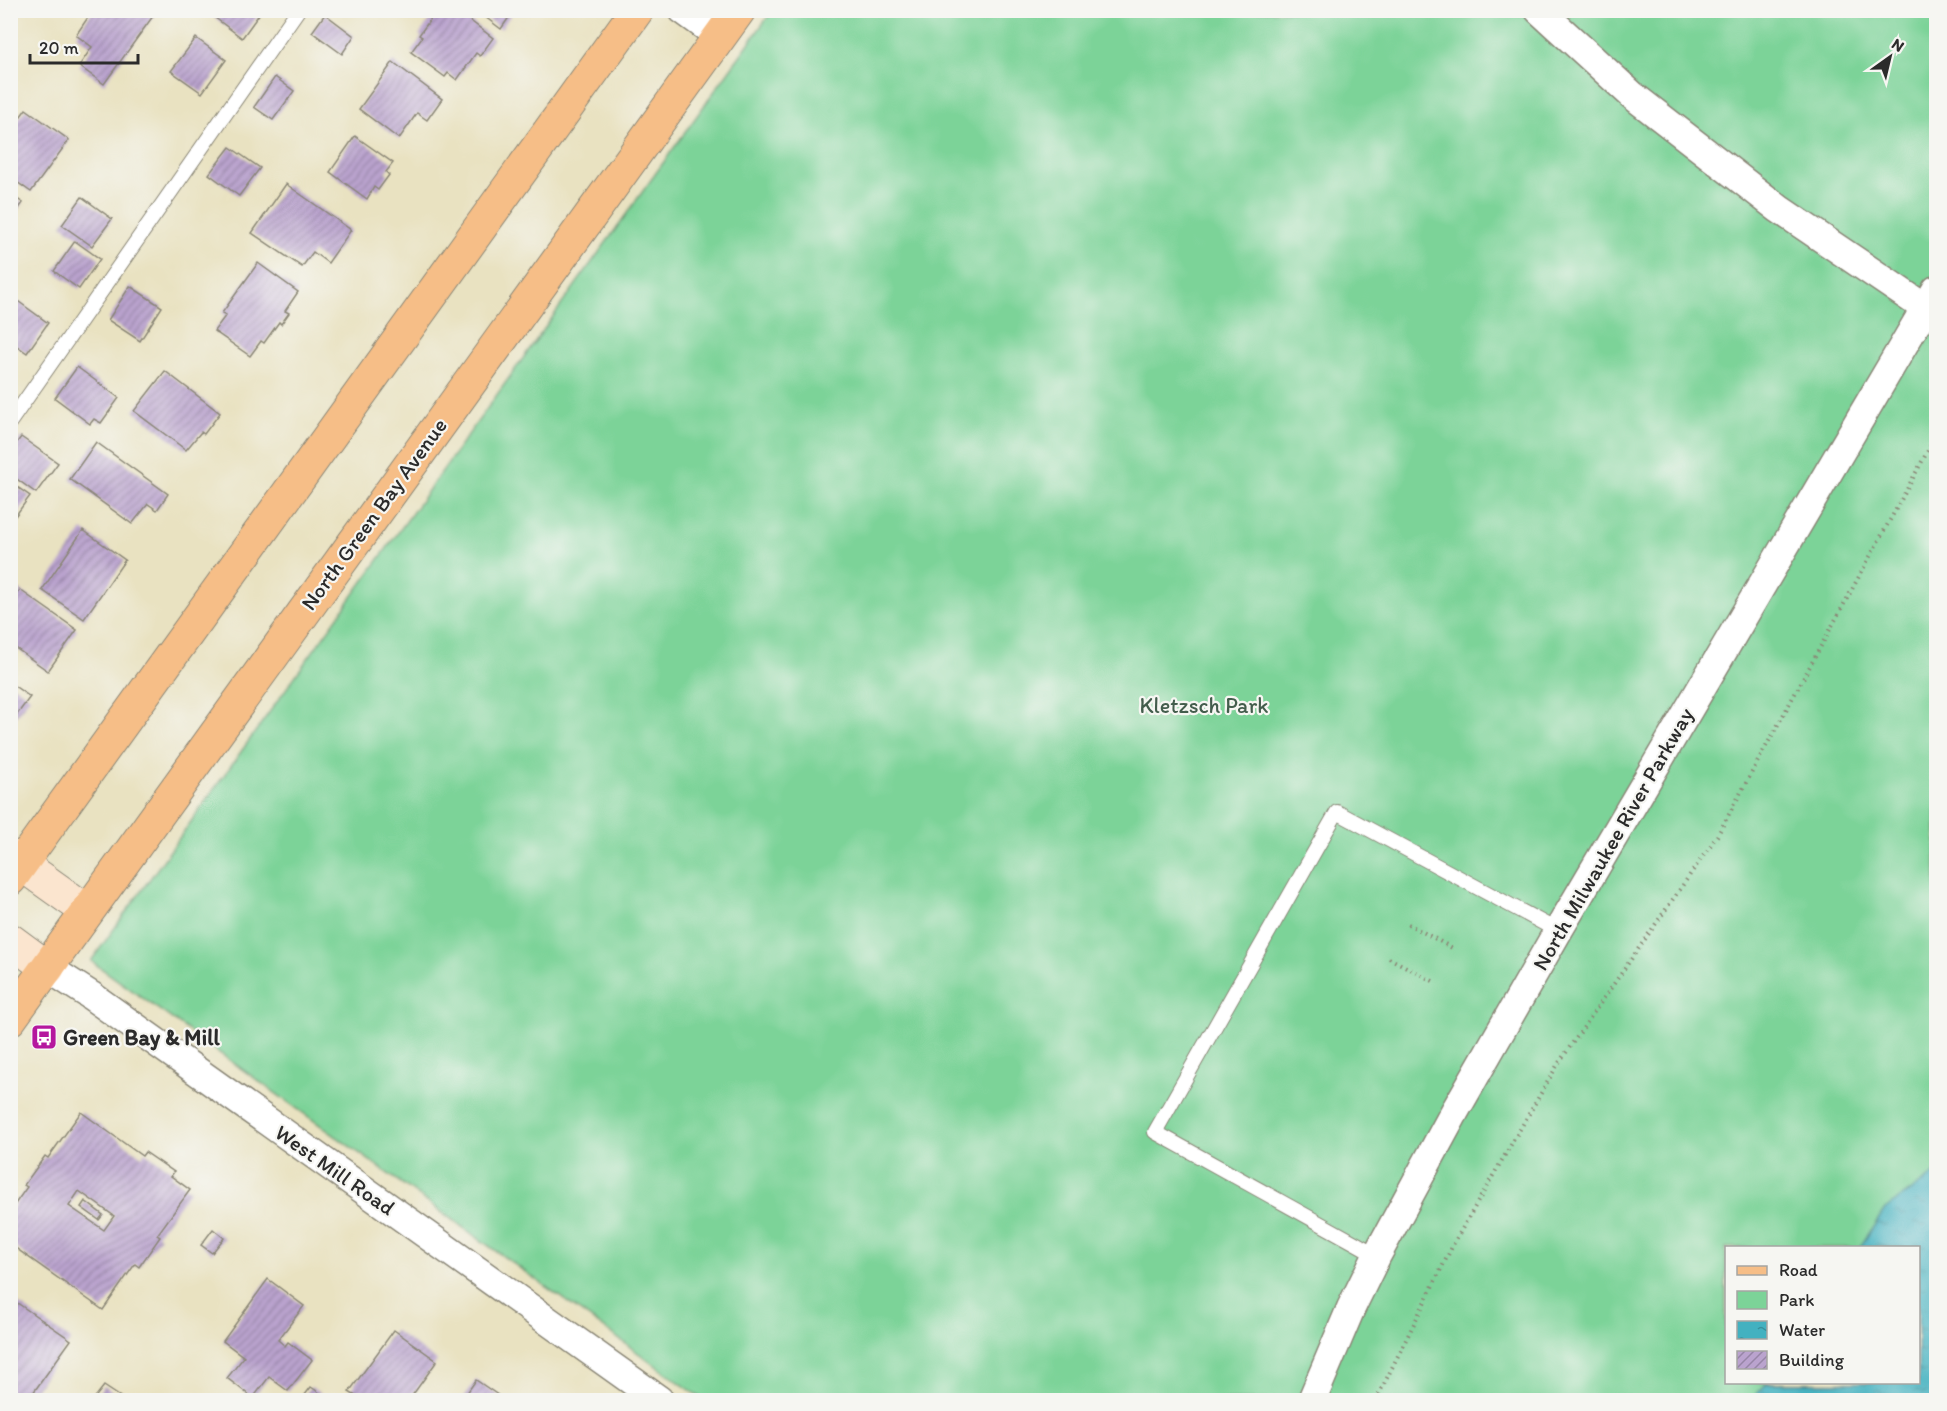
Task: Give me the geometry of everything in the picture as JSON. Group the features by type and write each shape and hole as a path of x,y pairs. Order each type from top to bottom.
{"main road":[{"path":"87,911 14,866 637,10"},
{"name":"North Green Bay Avenue","path":"10,1019 739,10"},
{"name":"West Mill Road","path":"10,940 48,968"}],"street":[{"path":"683,10 720,37"},
{"path":"1539,10 1632,94 1770,202 1933,304"},
{"name":"North Milwaukee River Parkway","path":"1312,1401 1351,1308 1377,1255 1455,1111 1558,931 1933,304"},
{"name":"West Mill Road","path":"48,968 659,1401"}],"lane":[{"path":"10,422 298,10"},
{"path":"1377,1255 1155,1132 1337,812 1558,931"}],"path":[{"path":"1376,1401 1461,1231 1558,1064 1717,836 1936,436"},
{"path":"1408,924 1452,948"},
{"path":"1389,958 1433,981"}],"green space":[{"name":"Kletzsch Park","path":"772,11 1936,11 1936,1353 1920,1260 1920,1246 1725,1246 1725,1384 1913,1384 1901,1400 704,1400 91,961"}],"water":[{"path":"1936,1173 1936,1400 1751,1400 1766,1384 1920,1384 1920,1246 1861,1246 1885,1209"}],"building":[{"path":"93,10 156,12 104,84 79,66 92,47 76,35"},
{"path":"212,10 257,10 260,13 242,38 210,14"},
{"path":"437,10 456,10 493,38 480,56 476,53 457,80 448,73 445,77 411,52 422,37 419,35"},
{"path":"476,10 514,10 501,29"},
{"path":"325,14 354,36 342,54 312,32"},
{"path":"196,38 226,60 202,93 171,71"},
{"path":"393,62 442,99 427,120 417,113 399,139 359,109"},
{"path":"275,77 294,91 273,120 254,107"},
{"path":"26,109 69,140 31,192 10,177 10,121 15,124"},
{"path":"355,136 393,163 386,172 389,175 378,190 374,187 367,199 330,172"},
{"path":"230,147 260,168 239,196 209,174"},
{"path":"286,184 351,230 328,263 313,252 302,267 252,233"},
{"path":"10,194 23,203 10,220"},
{"path":"82,197 112,219 92,246 62,225"},
{"path":"75,241 100,259 79,289 54,271"},
{"path":"258,263 298,292 285,311 289,313 281,324 279,322 264,343 261,341 250,356 214,331 226,315 222,313"},
{"path":"130,286 162,307 140,341 108,320"},
{"path":"15,299 48,323 27,353 10,341 10,306"},
{"path":"77,367 119,398 101,423 94,419 90,424 55,398"},
{"path":"165,371 220,413 204,434 201,432 186,450 134,411"},
{"path":"21,437 58,463 36,493 10,474 10,452"},
{"path":"96,442 168,494 157,510 148,504 132,524 70,479"},
{"path":"10,482 30,496 10,523"},
{"path":"83,530 125,560 84,619 42,590"},
{"path":"20,590 77,630 48,671 10,644 10,602"},
{"path":"10,683 30,697 10,724"},
{"path":"81,1112 142,1156 145,1152 174,1172 171,1176 190,1190 157,1235 160,1237 139,1267 135,1264 103,1310 10,1244 10,1211 27,1187 24,1185 45,1156 48,1158","holes":["79,1191 114,1216 104,1230 69,1206"]},
{"path":"85,1201 103,1215 99,1220 81,1207"},
{"path":"213,1229 224,1238 212,1253 201,1245"},
{"path":"268,1279 304,1306 278,1340 285,1346 288,1342 312,1360 288,1391 269,1377 253,1398 227,1378 244,1357 223,1341"},
{"path":"10,1298 71,1340 28,1400 10,1400"},
{"path":"394,1330 437,1361 409,1400 362,1400 349,1392"},
{"path":"476,1380 505,1400 462,1400"},
{"path":"104,1386 125,1400 93,1400"},
{"path":"311,1387 330,1400 301,1400"}],"place":[{"name":"Green Bay & Mill","path":"44,1037"}]}
